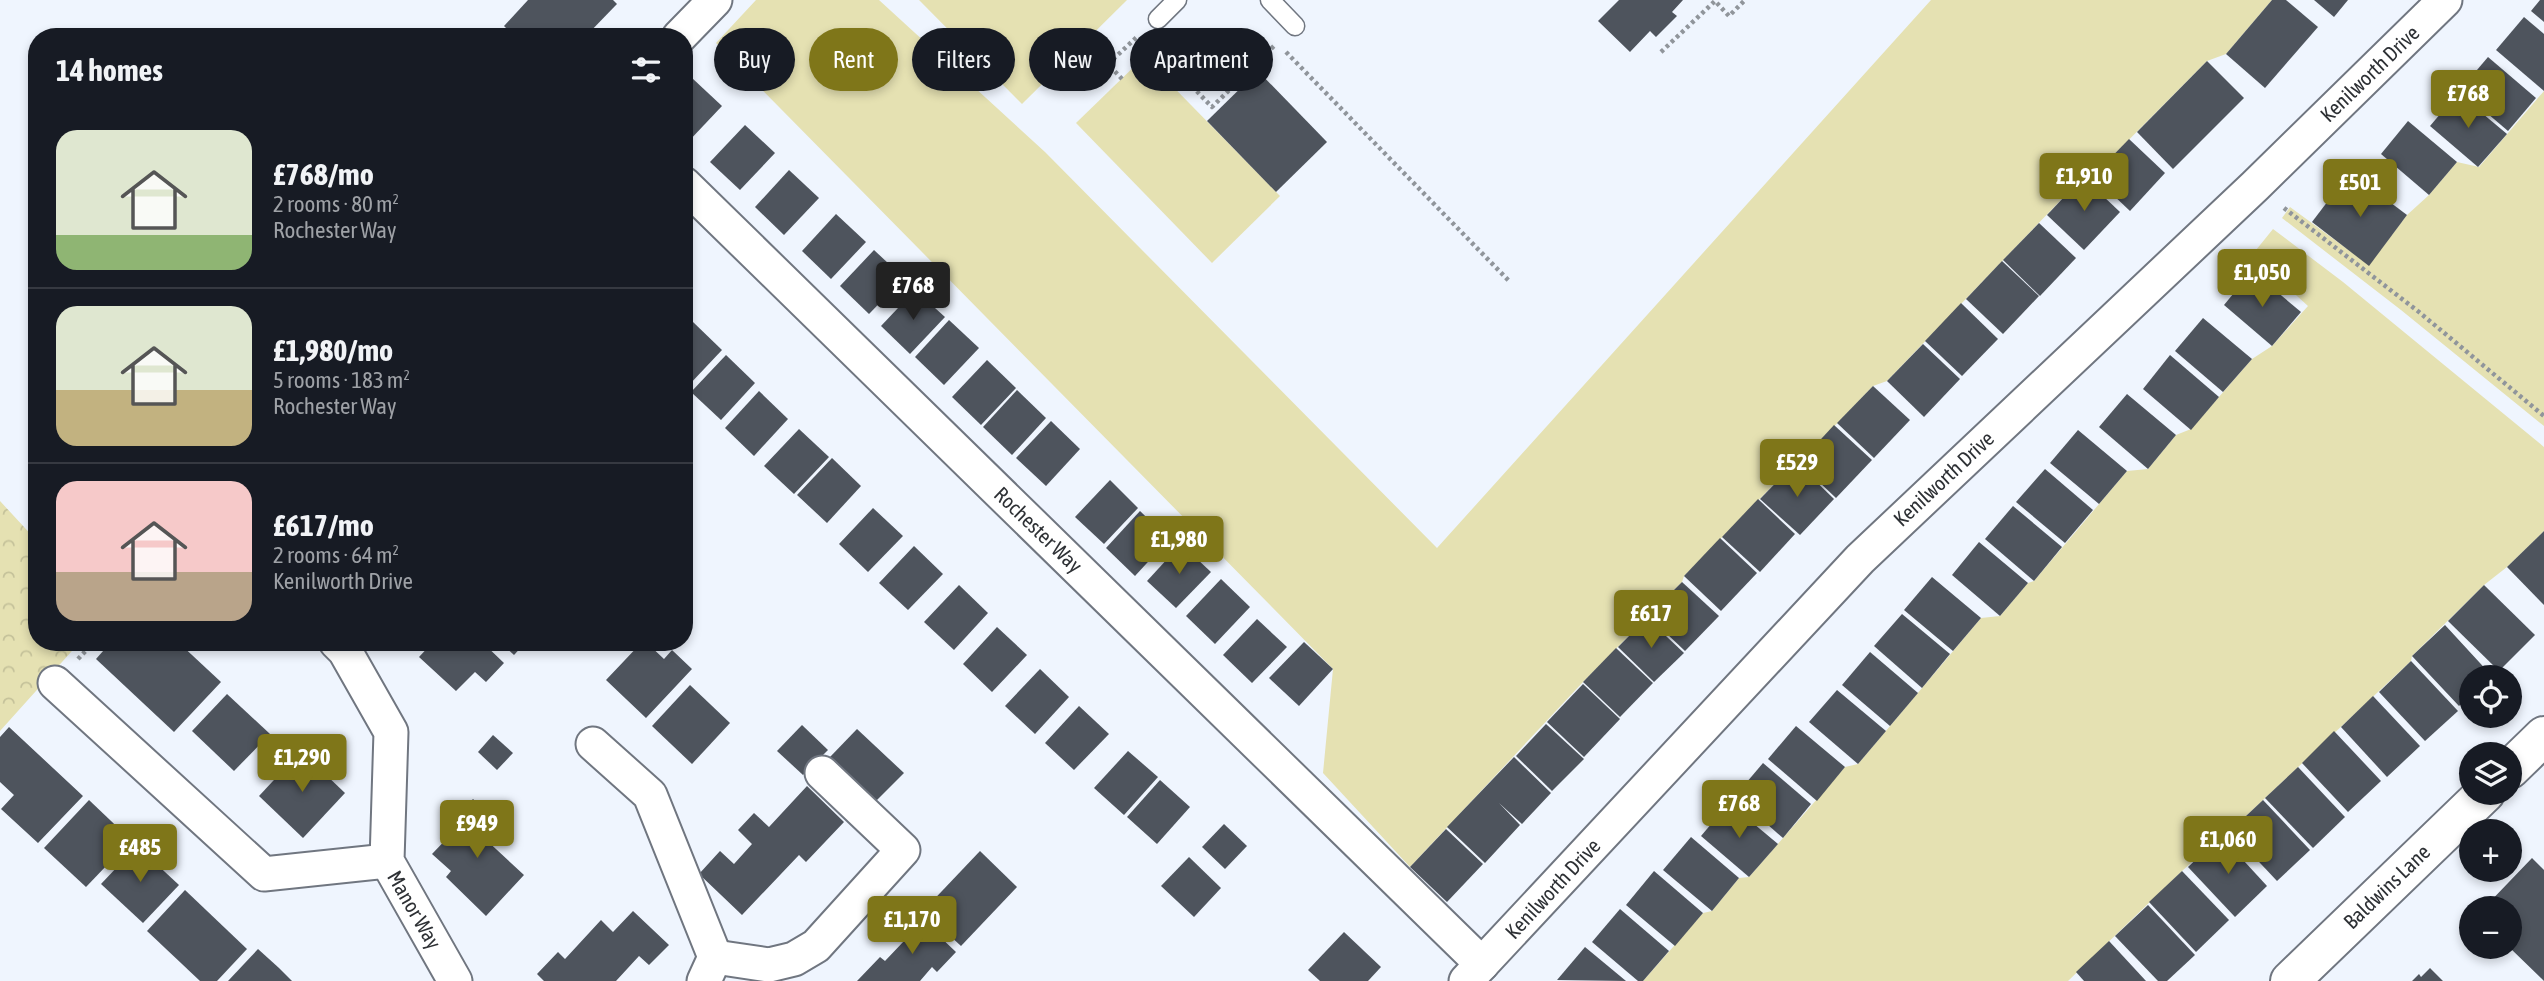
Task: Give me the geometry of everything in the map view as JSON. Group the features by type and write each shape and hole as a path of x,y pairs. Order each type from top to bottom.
{"street":[{"path":"689,28 715,0"},
{"name":"Kenilworth Drive","path":"1474,973 1860,559 2255,186 2445,0"},
{"name":"Rochester Way","path":"693,193 1474,973"},
{"name":"Manor Way","path":"347,651 391,732 387,861 455,981"},
{"path":"55,682 264,874 387,861"},
{"path":"2522,758 2544,737"},
{"path":"593,744 650,795 709,969 769,965 794,959 816,946 903,850 822,773"},
{"name":"Baldwins Lane","path":"2290,981 2473,805"}],"lane":[{"path":"1158,19 1177,0"},
{"path":"1270,0 1295,26"}],"path":[{"path":"1661,52 1715,1 1729,16 1745,0"},
{"path":"1147,28 1158,19"},
{"path":"1116,56 1130,43"},
{"path":"1273,47 1277,43 1510,282"},
{"path":"1116,73 1122,79"},
{"path":"1197,91 1212,107 1228,91"},
{"path":"2255,186 2419,312 2544,416"}],"green space":[{"path":"756,0 879,0 912,30 912,91 978,91 1045,152 1437,548 1931,0 2272,0 2226,54 2207,61 2093,176 2083,177 1887,381 1873,386 1799,463 1796,462 1684,576 1682,582 1583,682 1410,867 1323,773 1333,669 763,91 795,91 795,28 730,28"},
{"path":"919,0 1127,0 1099,28 1029,28 1029,91 1035,91 1022,104 1009,91 1015,91 1015,28 947,28"},
{"path":"1130,71 1130,91 1177,91 1280,196 1212,263 1076,123 1109,91 1116,91 1116,84"},
{"path":"2544,91 2544,426 2282,218 2290,207 2369,265 2407,215 2429,195 2457,162 2479,167"},
{"path":"2273,229 2343,282 2544,447 2544,531 2484,585 2412,656 2411,661 2230,831 2182,871 2068,981 1643,981 1703,913 1712,911 1739,878 1749,877 1845,767 1858,764 1981,618 2000,616 2028,583 2034,581 2127,471 2148,469 2176,435 2191,429 2252,359 2272,346 2308,306 2252,255"},
{"path":"0,501 28,531 28,651 72,651 0,731"}],"building":[{"path":"528,0 613,0 617,4 594,28 504,26"},
{"path":"1619,0 1683,0 1672,12 1677,16 1656,37 1650,31 1630,52 1598,21"},
{"path":"2272,0 2286,0 2318,27 2265,88 2226,54"},
{"path":"2314,0 2348,0 2334,17"},
{"path":"2540,0 2544,0 2544,22 2531,11"},
{"path":"2524,17 2544,34 2544,91 2496,50"},
{"path":"2488,57 2536,98 2508,131 2460,90"},
{"path":"2207,61 2244,98 2173,169 2137,132"},
{"path":"693,79 722,106 693,137"},
{"path":"1273,86 1327,142 1276,192 1207,121 1238,91 1273,91"},
{"path":"2458,93 2507,134 2478,167 2430,126"},
{"path":"2408,121 2457,162 2429,195 2381,154"},
{"path":"745,125 775,153 740,190 710,162"},
{"path":"2129,139 2165,173 2130,211 2093,176"},
{"path":"789,170 819,198 784,235 755,207"},
{"path":"2350,172 2407,215 2369,266 2312,222"},
{"path":"2083,177 2120,212 2084,250 2047,215"},
{"path":"836,214 866,242 831,279 802,251"},
{"path":"2039,223 2076,258 2040,296 2003,260"},
{"path":"874,250 904,278 869,314 840,286"},
{"path":"2002,261 2039,296 2003,334 1966,299"},
{"path":"2252,271 2301,312 2272,346 2224,305"},
{"path":"915,290 945,317 910,354 881,326"},
{"path":"1961,303 1998,339 1962,376 1925,341"},
{"path":"2203,318 2252,359 2223,392 2175,351"},
{"path":"949,320 979,348 944,385 915,357"},
{"path":"693,322 722,350 693,381"},
{"path":"1923,344 1960,379 1924,417 1887,381"},
{"path":"726,355 755,383 721,420 693,394 693,390"},
{"path":"2170,355 2219,397 2191,430 2143,389"},
{"path":"987,360 1016,388 981,425 952,397"},
{"path":"1873,386 1910,420 1874,458 1837,423"},
{"path":"1017,390 1046,418 1012,455 983,427"},
{"path":"759,391 788,419 754,456 725,428"},
{"path":"2127,394 2176,435 2148,469 2099,427"},
{"path":"1051,421 1080,449 1046,486 1016,458"},
{"path":"1834,425 1872,460 1836,498 1799,463"},
{"path":"799,429 829,457 794,494 764,466"},
{"path":"2078,430 2127,471 2099,504 2050,463"},
{"path":"832,458 861,486 827,523 797,495"},
{"path":"1796,462 1834,499 1800,535 1760,499"},
{"path":"2045,469 2093,510 2065,543 2016,502"},
{"path":"1110,480 1138,508 1104,544 1075,517"},
{"path":"1758,499 1795,534 1760,572 1722,537"},
{"path":"2013,506 2062,547 2034,581 1985,539"},
{"path":"873,508 903,536 868,572 839,544"},
{"path":"1140,511 1169,539 1135,576 1106,548"},
{"path":"2544,531 2544,605 2507,567"},
{"path":"1720,538 1757,573 1721,611 1684,576"},
{"path":"1979,542 2028,583 2000,616 1952,575"},
{"path":"1181,544 1211,572 1176,608 1147,581"},
{"path":"914,546 943,574 908,610 879,583"},
{"path":"1932,577 1981,618 1953,651 1904,610"},
{"path":"1221,579 1250,607 1215,644 1186,616"},
{"path":"1682,582 1719,616 1685,651 1648,616"},
{"path":"959,585 988,613 954,650 924,622"},
{"path":"2484,585 2535,635 2505,665 2493,665 2448,621"},
{"path":"1902,614 1950,654 1922,688 1874,646"},
{"path":"1647,618 1684,653 1654,682 1618,647"},
{"path":"1257,619 1287,647 1252,683 1223,655"},
{"path":"2445,625 2482,665 2459,665 2459,706 2412,656"},
{"path":"997,627 1027,655 992,692 963,664"},
{"path":"1304,642 1333,669 1299,706 1269,678"},
{"path":"1616,648 1653,683 1620,717 1583,682"},
{"path":"103,651 188,651 221,682 174,732 96,659"},
{"path":"425,651 491,651 504,663 486,682 475,672 456,691 419,657"},
{"path":"633,651 656,651 664,659 673,651 692,669 646,718 606,680"},
{"path":"1870,652 1918,693 1890,726 1842,685"},
{"path":"2411,661 2458,711 2425,741 2379,692"},
{"path":"1040,669 1069,697 1035,734 1005,706"},
{"path":"1583,684 1620,719 1584,757 1547,722"},
{"path":"690,685 730,723 692,764 652,726"},
{"path":"1837,690 1886,731 1858,764 1809,722"},
{"path":"227,694 270,734 234,771 192,731"},
{"path":"2373,696 2420,746 2387,777 2341,727"},
{"path":"1079,706 1109,734 1074,770 1045,743"},
{"path":"1546,724 1584,759 1552,791 1516,756"},
{"path":"802,725 828,750 803,775 777,751"},
{"path":"1796,726 1845,767 1817,801 1768,759"},
{"path":"9,727 83,796 38,843 1,809 14,795 0,782 0,737"},
{"path":"857,729 904,773 876,801 830,757"},
{"path":"2334,731 2381,781 2348,812 2302,763"},
{"path":"493,735 513,753 497,770 478,752"},
{"path":"301,751 345,793 303,838 259,796"},
{"path":"1128,751 1158,777 1124,815 1094,788"},
{"path":"1514,757 1551,793 1522,824 1499,803 1520,825 1485,863 1447,827"},
{"path":"1763,763 1811,804 1783,838 1735,796"},
{"path":"2298,767 2345,817 2313,848 2265,798"},
{"path":"1160,780 1190,807 1157,844 1127,817"},
{"path":"807,786 844,822 806,862 799,855 742,915 699,874 720,851 734,864 752,844 738,830 754,813 769,827"},
{"path":"473,799 497,822 483,837 524,875 486,916 446,877 451,871 432,854 456,829 450,824"},
{"path":"89,800 131,840 86,887 44,848"},
{"path":"2263,800 2310,850 2277,881 2230,831"},
{"path":"1729,803 1778,844 1749,877 1701,836"},
{"path":"1224,824 1247,846 1225,869 1202,847"},
{"path":"1446,829 1483,864 1447,902 1410,867"},
{"path":"2221,836 2267,886 2235,917 2188,867"},
{"path":"1691,837 1739,878 1712,911 1663,870"},
{"path":"137,846 179,885 143,923 101,884"},
{"path":"980,851 1017,887 961,946 923,911"},
{"path":"1189,857 1221,888 1194,917 1161,886"},
{"path":"2532,858 2544,870 2544,981 2521,959 2522,896 2496,896 2509,882 2522,882 2522,868"},
{"path":"1654,871 1703,913 1675,946 1626,905"},
{"path":"2182,871 2229,920 2196,952 2149,902"},
{"path":"185,890 247,949 217,981 200,981 147,931"},
{"path":"2148,905 2195,955 2167,981 2158,981 2115,936"},
{"path":"1620,909 1669,951 1643,981 1638,981 1592,942"},
{"path":"633,911 669,945 649,965 639,956 616,981 544,981 537,974 558,952 565,959 601,920 613,932"},
{"path":"918,916 956,952 937,972 932,967 920,981 857,981 880,957 885,961 904,941 899,936"},
{"path":"1344,932 1381,967 1368,981 1320,981 1308,970"},
{"path":"2109,941 2146,981 2084,981 2076,972"},
{"path":"1585,947 1626,981 1557,980"},
{"path":"258,949 279,968 292,981 228,981"},
{"path":"2430,968 2443,981 2412,981 2419,974 2421,977"}]}
